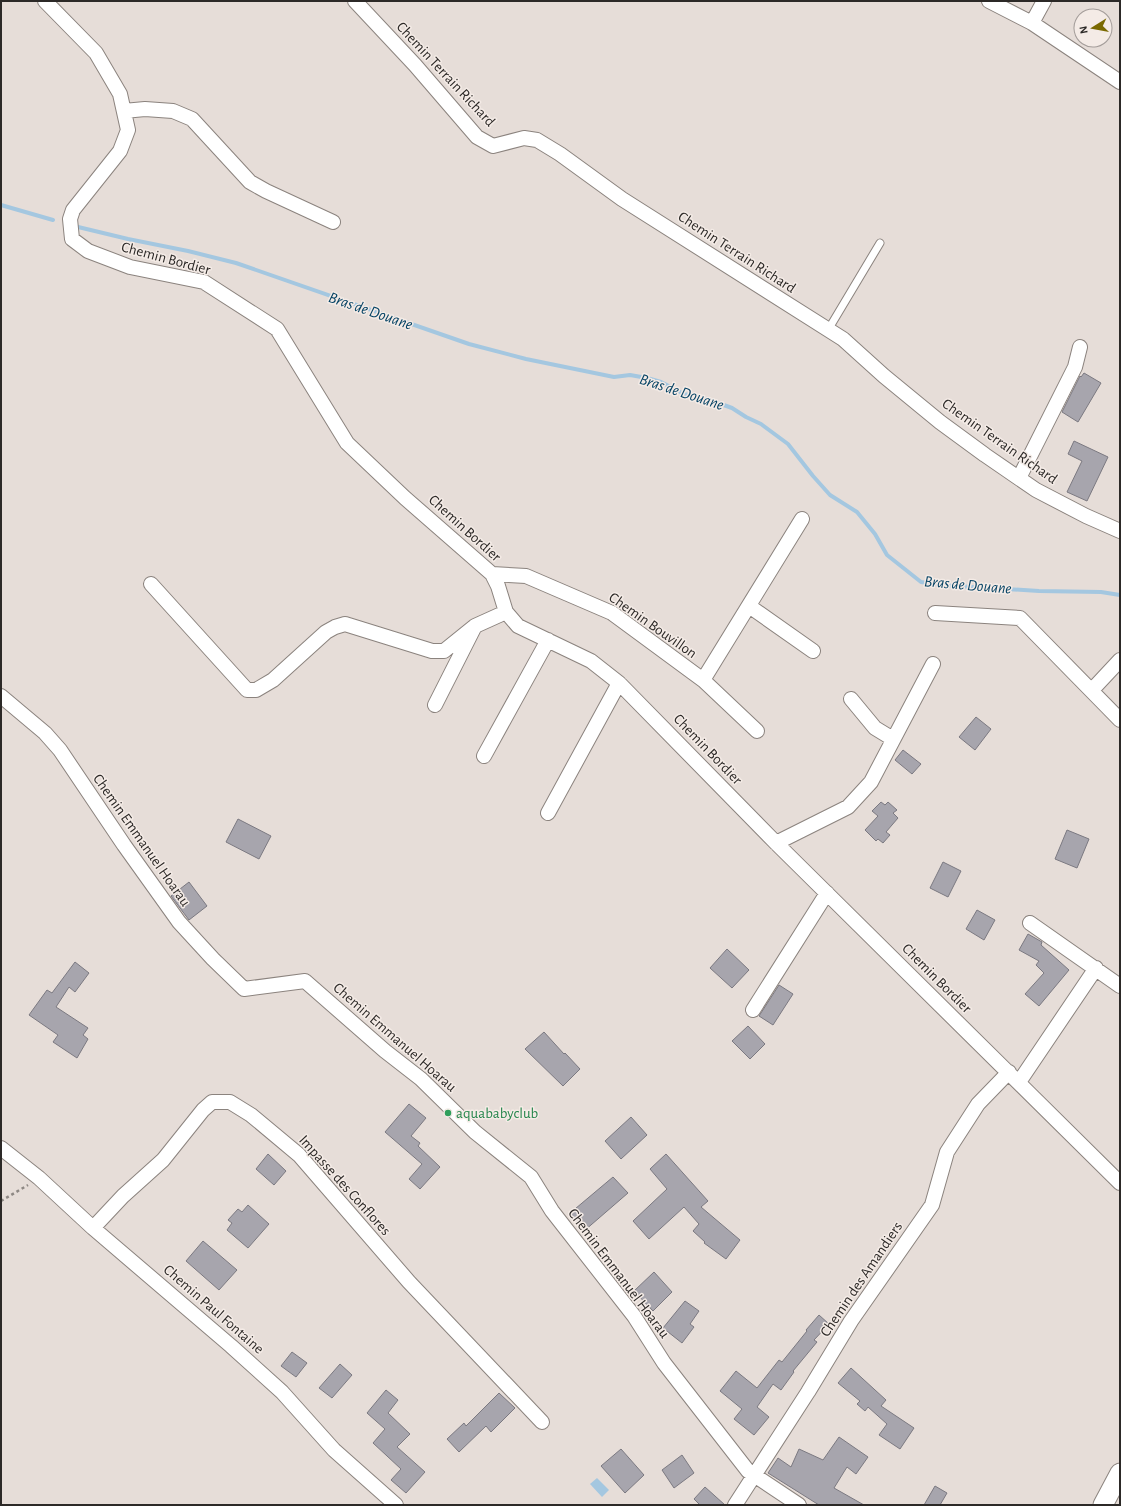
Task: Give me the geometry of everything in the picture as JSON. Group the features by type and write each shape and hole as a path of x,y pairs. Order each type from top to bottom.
{"main road":[{"path":"1104,1505 1120,1473"}],"street":[{"name":"Chemin Bordier","path":"45,1 96,53 120,94 128,130 120,151 73,210 70,219 72,238 88,251 130,267 204,282 278,329 347,443 405,498 492,574 498,586 506,612 518,626 591,661 619,683 776,843 1009,1072 1120,1184"},
{"name":"Chemin Terrain Richard","path":"355,1 415,65 477,137 493,146 524,138 537,140 560,154 622,199 843,340 940,422 985,456 1036,490 1120,532"},
{"path":"989,1 1032,23 1120,82"},
{"path":"1032,23 1044,1"},
{"path":"124,111 145,109 173,112 192,119 250,182 332,222"},
{"path":"1019,478 1075,367 1080,347"},
{"name":"Chemin Bouvillon","path":"703,680 802,519"},
{"name":"Chemin Bouvillon","path":"492,574 526,576 612,613 703,680 757,731"},
{"path":"151,584 247,690 256,690 273,680 326,632 335,627 345,624 439,652 444,651 475,626 506,612"},
{"path":"749,606 813,651"},
{"path":"934,613 1020,618 1120,720"},
{"path":"435,705 475,626"},
{"path":"484,756 548,640"},
{"path":"1092,690 1120,660"},
{"path":"776,843 848,807 871,782 932,664"},
{"path":"548,813 619,683"},
{"name":"Chemin Emmanuel Hoarau","path":"1,696 45,733 60,750 128,851 179,922 213,959 244,989 305,981 385,1051 421,1079 475,1132 531,1177 552,1210 634,1316 664,1363 748,1471 799,1505"},
{"path":"851,700 875,728 893,739"},
{"path":"753,1010 827,893"},
{"path":"1030,923 1120,986"},
{"path":"1019,1082 1096,968"},
{"name":"Chemin des Amandiers","path":"735,1505 851,1321 932,1205 947,1152 978,1104 1009,1072"},
{"name":"Impasse des Conflores","path":"94,1228 123,1196 163,1160 203,1110 212,1102 230,1102 251,1115 299,1155 409,1282 542,1422"},
{"name":"Chemin Paul Fontaine","path":"1,1148 39,1178 282,1392 334,1450 396,1505"}],"lane":[{"path":"828,330 880,243"}],"path":[{"path":"1,1201 39,1178"}],"water":[{"path":"597,1478 609,1490 602,1497 590,1484"}],"building":[{"path":"1084,373 1101,383 1078,422 1062,412 1080,376 1081,377"},
{"path":"1074,441 1108,457 1087,501 1067,492 1082,461 1068,454"},
{"path":"976,717 991,729 975,750 959,737"},
{"path":"903,750 921,764 912,774 895,760"},
{"path":"881,802 885,805 888,802 897,810 893,813 898,818 886,832 890,835 883,843 878,839 876,841 865,830 878,816 872,811"},
{"path":"238,819 271,836 259,859 226,842"},
{"path":"1067,830 1089,839 1077,868 1055,859"},
{"path":"943,862 961,871 948,897 930,888"},
{"path":"189,882 207,906 189,920 171,896"},
{"path":"977,910 995,920 984,940 966,929"},
{"path":"1028,934 1042,942 1041,945 1069,970 1039,1006 1025,994 1044,973 1036,965 1039,961 1019,950"},
{"path":"727,949 749,970 732,988 710,968"},
{"path":"75,962 89,973 75,992 69,987 56,1007 88,1028 83,1035 88,1039 77,1058 53,1042 58,1035 29,1015 47,990 52,993"},
{"path":"779,985 793,994 773,1025 759,1016"},
{"path":"748,1026 765,1044 750,1059 732,1041"},
{"path":"544,1032 580,1069 563,1086 525,1049"},
{"path":"409,1104 426,1118 411,1136 420,1143 418,1146 440,1167 420,1189 409,1179 422,1164 385,1132"},
{"path":"631,1117 647,1135 621,1159 605,1141"},
{"path":"268,1154 286,1171 274,1185 256,1169"},
{"path":"666,1154 708,1201 701,1207 740,1240 726,1259 704,1243 705,1242 693,1231 699,1224 684,1207 649,1239 633,1221 667,1189 650,1169"},
{"path":"613,1177 628,1193 584,1231 569,1214"},
{"path":"248,1205 269,1224 248,1248 227,1230 232,1223 228,1220 238,1209 242,1212"},
{"path":"203,1241 237,1270 219,1290 186,1261"},
{"path":"654,1272 672,1292 653,1311 634,1291"},
{"path":"685,1301 699,1311 690,1324 694,1327 682,1343 663,1328"},
{"path":"819,1315 829,1324 814,1340 817,1342 793,1371 794,1372 781,1390 773,1384 757,1407 769,1417 754,1435 734,1419 742,1409 720,1391 736,1371 757,1388 779,1360 782,1362"},
{"path":"292,1352 307,1363 296,1377 281,1366"},
{"path":"340,1364 352,1375 332,1398 319,1388"},
{"path":"851,1368 886,1400 881,1406 914,1428 900,1449 879,1435 887,1424 868,1407 865,1411 857,1404 860,1401 838,1383"},
{"path":"386,1390 398,1400 388,1413 410,1434 397,1447 425,1472 406,1493 391,1480 401,1469 373,1443 385,1429 367,1413"},
{"path":"499,1393 515,1408 491,1432 486,1426 459,1452 447,1439 464,1423 466,1426"},
{"path":"839,1437 868,1457 856,1474 847,1467 834,1488 864,1505 819,1505 768,1473 778,1458 791,1467 799,1449 823,1460"},
{"path":"621,1449 644,1475 625,1493 601,1466"},
{"path":"682,1455 694,1473 674,1488 662,1470"},
{"path":"935,1486 947,1493 940,1505 924,1505"},
{"path":"705,1487 725,1505 700,1505 694,1499"}],"waterway":[{"name":"Bras de Douane","path":"1,205 53,220"},
{"name":"Bras de Douane","path":"74,226 236,263 469,344 526,359 614,377 630,375 647,378 661,382 684,394 710,400 732,408 761,424 788,444 830,495 857,512 875,534 887,555 921,582 940,585 1039,591 1101,592 1120,595"}],"place":[{"name":"aquababyclub","path":"448,1113"}]}
